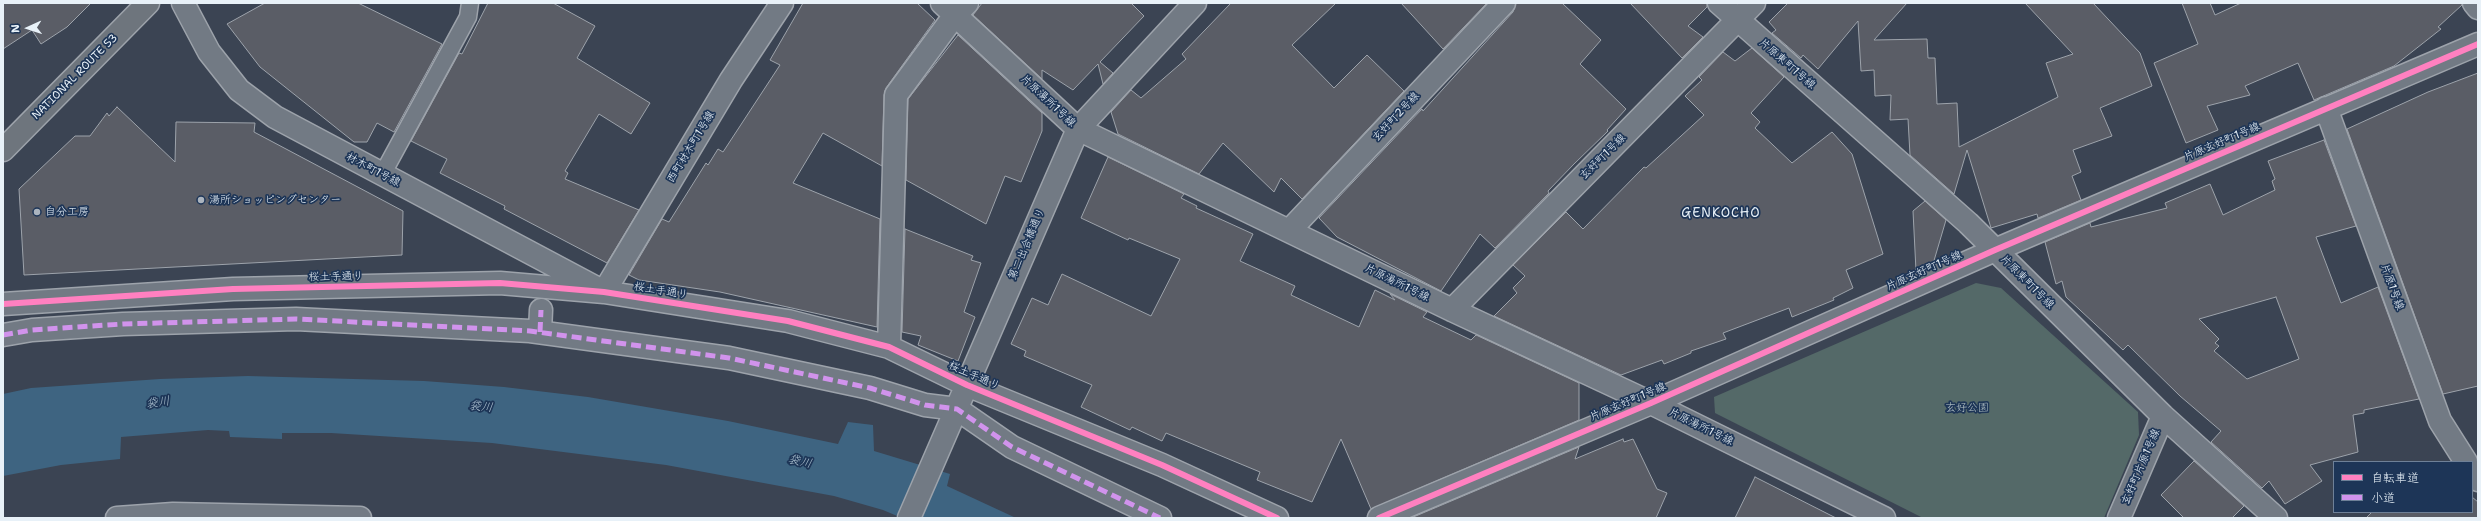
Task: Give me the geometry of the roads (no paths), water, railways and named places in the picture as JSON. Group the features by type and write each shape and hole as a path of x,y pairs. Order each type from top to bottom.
{"highway":[{"name":"NATIONAL ROUTE 53","path":"3,150 148,3"}],"street":[{"name":"材木町1号線","path":"183,3 209,52 239,90 275,117 604,292"},
{"name":"西町材木町1号線","path":"604,292 732,80 782,3"},
{"name":"第二出合橋通り","path":"909,518 1078,129 1195,3"},
{"name":"玄好町2号線","path":"1289,231 1504,3"},
{"name":"片原東町1号線","path":"1719,3 1968,224 2163,416 2276,518"},
{"name":"玄好町1号線","path":"1452,310 1754,3"},
{"path":"2474,3 2478,8"},
{"name":"片原湯所1号線","path":"955,7 1078,129 1452,310 1652,403 1884,518"},
{"path":"889,347 896,95 955,7"},
{"name":"片原玄好町1号線","path":"1379,518 1652,403 1995,250 2478,44"},
{"name":"片原1号線","path":"2326,108 2440,421 2465,461"},
{"name":"桜土手通り","path":"3,304 233,289 500,283 604,292 788,321 889,347 966,386 1162,466 1276,518"},
{"path":"540,332 541,310"},
{"path":"3,335 32,330 252,319 486,327 540,332 729,358 870,388 925,405 957,409 1012,447 1160,518"},
{"name":"玄好町片原1号線","path":"2118,518 2163,416"},
{"path":"117,518 173,514 360,518"}],"lane":[{"path":"382,175 468,17 470,3"}],"water":[{"name":"袋川","path":"248,376 424,381 504,387 588,397 728,421 838,444 848,422 873,425 874,451 950,474 947,486 1016,518 902,518 883,510 834,496 666,465 492,443 331,433 282,433 282,439 230,437 229,431 208,430 121,437 120,459 61,465 3,476 3,394 31,388 160,379"}],"place":[{"name":"湯所ショッピングセンター","path":"201,200"},
{"name":"自分工房","path":"37,212"}],"district":[{"name":"GENKOCHO","path":"1721,214"}],"park label":[{"name":"玄好公園","path":"1967,408"}]}
